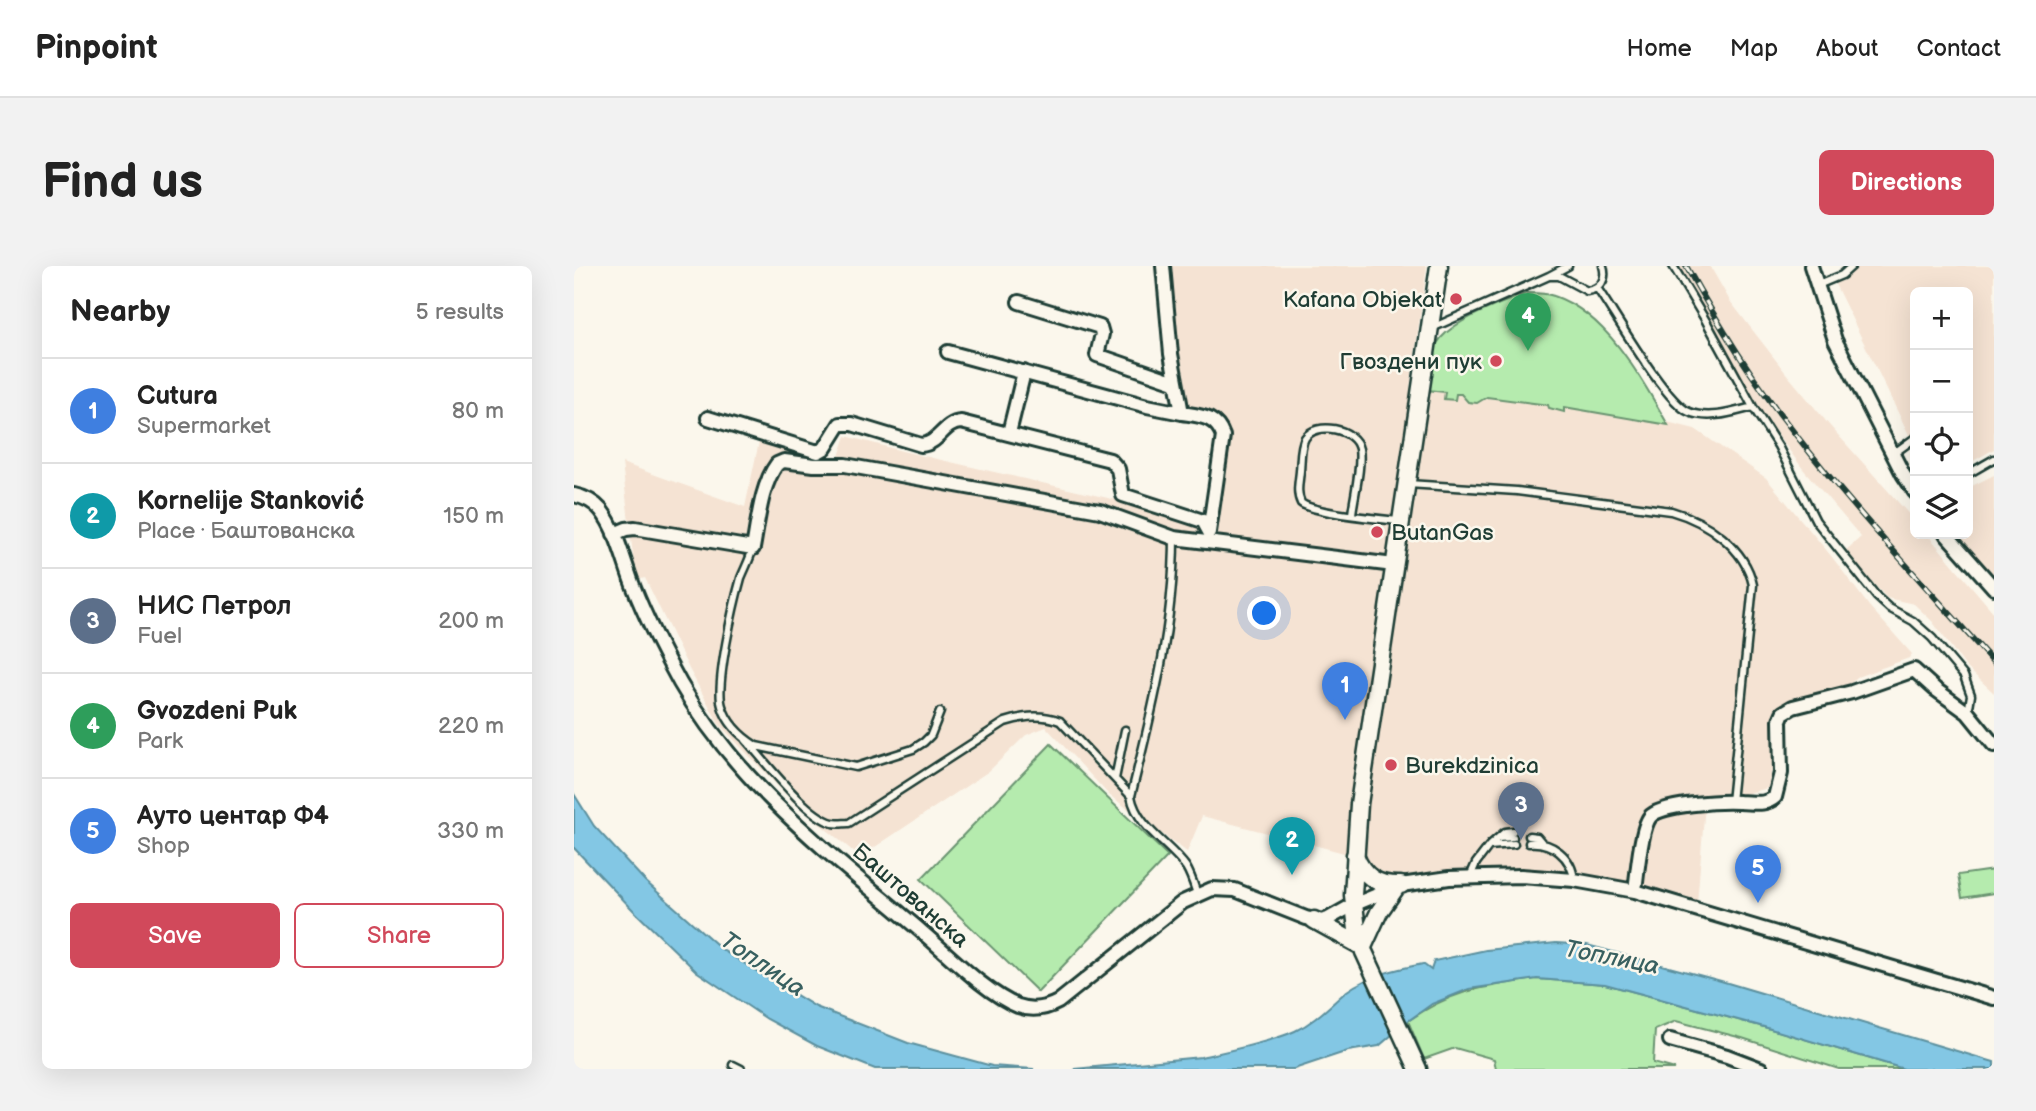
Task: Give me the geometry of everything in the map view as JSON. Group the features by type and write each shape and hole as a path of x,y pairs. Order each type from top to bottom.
{"main road":[{"path":"1418,1069 1364,950 1353,905 1359,804 1439,266"},
{"path":"1355,853 1364,871 1373,880 1398,887 1379,912 1364,950"},
{"path":"1314,920 1364,950"}],"street":[{"path":"1163,266 1175,382 1182,413"},
{"path":"1811,266 1835,340 1910,483"},
{"path":"1019,302 1100,327 1102,334 1097,355 1175,382"},
{"path":"948,352 1147,406 1211,419 1223,436 1209,532 1193,541"},
{"path":"1009,433 1024,372"},
{"path":"708,418 814,452 825,448 837,426 845,424 921,445 931,444 954,423 961,422 1110,460 1118,469 1123,495 1203,521 1209,532"},
{"path":"614,534 635,528 753,548 770,476 777,464 784,461 845,465 1100,512 1174,538 1394,565"},
{"name":"Баштованска","path":"574,495 588,500 600,509 614,534 640,602 667,659 691,701 734,760 793,822 1000,997 1025,1008 1046,1008 1058,1002 1183,902 1197,894 1220,888 1235,890 1314,920"},
{"path":"1950,539 1994,588"},
{"path":"1635,891 1645,826 1651,815 1672,806 1762,803 1775,797 1781,773 1780,720 1783,713 1793,707 1852,692 1914,670 1968,713 1994,745"},
{"path":"1314,920 1328,919 1353,905 1398,887 1470,877 1521,876 1574,880 1635,891 1994,998"},
{"path":"1670,1040 1761,1069"}],"lane":[{"path":"1430,329 1567,266"},
{"path":"1549,276 1566,279 1582,290 1597,288 1604,278 1603,266"},
{"path":"1672,266 1778,446 1816,522 1877,597 1933,638 1964,677 1971,695 1968,713"},
{"path":"1818,285 1842,275 1852,266"},
{"path":"1597,288 1664,389 1681,408 1707,415 1753,407"},
{"path":"1352,514 1358,444 1354,437 1346,432 1316,430 1307,436 1303,443 1299,499 1307,508 1401,522"},
{"path":"1893,454 1910,442"},
{"path":"1973,471 1994,459"},
{"path":"1406,484 1517,491 1671,511 1686,515 1717,533 1742,560 1753,585 1731,802"},
{"path":"1174,538 1174,569 1161,669 1132,796 1133,808 1161,843 1186,867 1197,894"},
{"path":"753,548 739,588 719,686 722,706 733,727 795,795 821,818 834,823 849,823 1005,722 1046,716 1060,721 1132,796"},
{"path":"746,740 763,748 856,767 913,749 924,742 931,735 940,712"},
{"path":"1115,779 1125,730"},
{"path":"1470,877 1476,863 1489,846 1505,832 1513,837 1489,846"},
{"path":"1543,844 1537,837 1529,836 1563,856 1573,869 1574,880"},
{"path":"733,1065 741,1069"}],"shaded area":[{"path":"1158,266 1427,266 1410,388 1627,412 1695,429 1766,478 1869,606 1912,654 1909,658 1857,677 1849,685 1778,707 1768,788 1705,804 1697,904 1593,876 1552,869 1441,872 1396,879 1348,854 1202,816 1187,852 1109,795 1046,727 1026,735 989,771 860,857 792,801 719,724 645,578 636,580 622,463 745,507 759,442 823,459 839,456 846,436 1200,519 1213,502 1216,438 1214,418 1191,411 1176,397"},
{"path":"1669,266 1710,266 1730,301 1785,372 1910,515 1910,539 1931,539 1994,613 1994,693 1966,667 1932,621 1914,604 1887,598 1844,552 1861,537 1803,469 1716,348"},
{"path":"1848,266 1994,266 1994,449 1973,461 1973,287 1910,287 1910,437 1833,280"},
{"path":"1994,475 1994,589 1947,539 1973,539 1973,486"}],"green space":[{"path":"1527,293 1554,296 1591,317 1621,350 1668,425 1564,407 1564,412 1549,408 1548,405 1487,397 1477,403 1468,402 1461,394 1456,394 1455,400 1444,399 1445,392 1427,390 1432,356 1441,338 1469,318"},
{"path":"1051,744 1168,856 1038,992 921,879"},
{"path":"1994,870 1994,893 1962,898 1958,875"},
{"path":"1537,979 1605,984 1764,1027 1904,1069 1839,1069 1742,1038 1676,1021 1655,1030 1653,1063 1675,1069 1496,1069 1494,1059 1455,1048 1424,1059 1408,1021 1440,1002 1469,991"}],"water":[{"path":"574,794 594,826 645,881 724,951 816,1007 908,1043 992,1066 1034,1069 875,1069 817,1046 767,1019 696,971 574,848"},
{"name":"Топлица","path":"1556,943 1587,945 1721,981 1994,1062 1994,1069 1904,1069 1764,1027 1605,984 1537,979 1469,989 1432,1004 1379,1046 1348,1051 1294,1069 1074,1069 1201,1057 1249,1046 1303,1027 1347,991 1384,973 1423,964 1431,970 1434,961 1486,950"}],"railway":[{"path":"1686,266 1733,346 1810,453 1994,663"}],"place":[{"name":"Kafana Objekat","path":"1456,299"},
{"name":"Gvozdeni Puk","path":"1528,351"},
{"name":"Гвоздени пук","path":"1496,361"},
{"name":"ButanGas","path":"1377,532"},
{"name":"Cutura","path":"1345,720"},
{"name":"Burekdzinica","path":"1391,765"},
{"name":"НИС Петрол","path":"1521,840"},
{"name":"Kornelije Stanković","path":"1292,875"},
{"name":"Ауто центар Ф4","path":"1758,903"}]}
